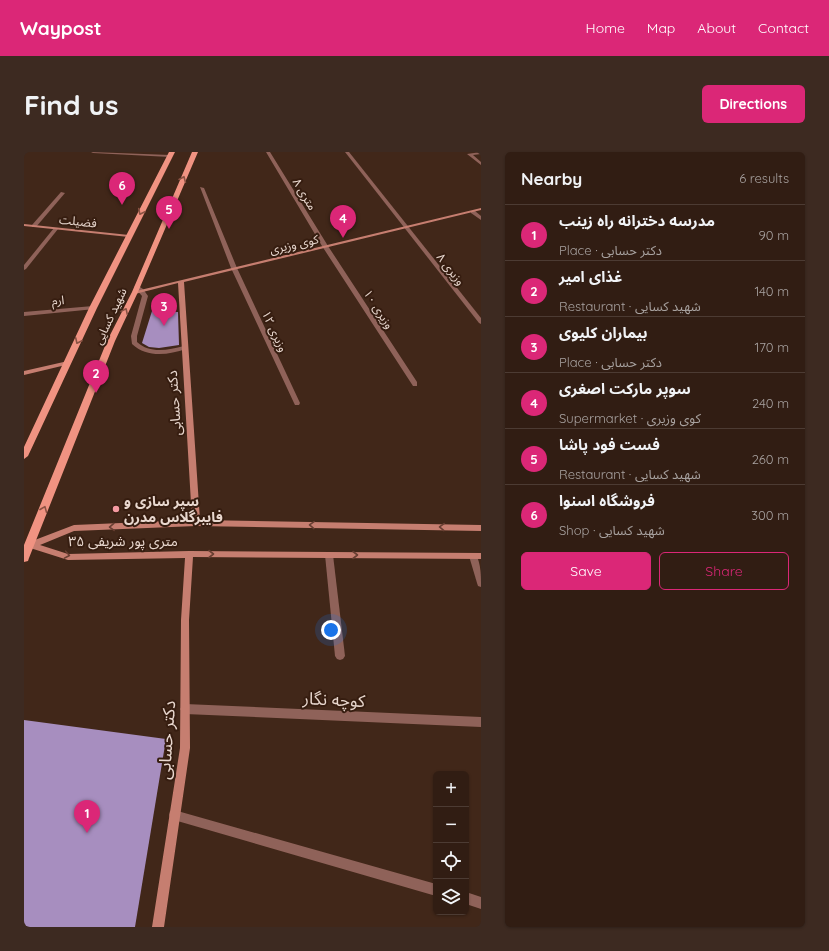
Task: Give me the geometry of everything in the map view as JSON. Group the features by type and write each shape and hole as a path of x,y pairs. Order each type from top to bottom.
{"main road":[{"name":"شهید کسایی","path":"24,558 27,545 111,341 138,290 195,152"},
{"name":"شهید کسایی","path":"24,456 93,308 171,154"}],"street":[{"path":"93,152 171,154"},
{"name":"متری ۸","path":"268,152 325,246"},
{"name":"وزیری ۸","path":"347,152 481,322"},
{"path":"481,153 469,154 481,164"},
{"name":"وزيری ۱۲","path":"202,188 234,268 297,403"},
{"path":"34,226 63,192"},
{"name":"کوی وزیری","path":"138,290 481,209"},
{"path":"473,212 481,219"},
{"name":"فضیلت","path":"24,225 129,236"},
{"path":"24,268 56,228"},
{"name":"وزیری ۱۰","path":"325,246 415,384"},
{"name":"دکتر حسابی","path":"181,281 196,523"},
{"path":"138,290 145,296 134,336 134,343 143,349 164,352 184,348"},
{"name":"ارم","path":"24,314 93,308"},
{"path":"24,373 68,363"},
{"name":"۳۵ متری پور شریفی","path":"27,545 74,528 196,523 481,528"},
{"name":"۳۵ متری پور شریفی","path":"27,545 68,557 189,554 477,556"},
{"name":"دکتر حسابی","path":"158,927 184,748 185,620 189,554"},
{"path":"329,555 340,656"},
{"path":"477,556 481,583"},
{"name":"کوچه نگار","path":"185,709 481,722"},
{"path":"174,815 433,889"},
{"path":"469,899 481,903"}],"building":[{"path":"152,311 178,312 179,345 159,348 149,347 142,343"},
{"path":"24,720 166,739 135,927 24,927"}],"place":[{"name":"فروشگاه اسنوا","path":"122,205"},
{"name":"فست فود پاشا","path":"169,229"},
{"name":"سوپر مارکت اصغری","path":"343,238"},
{"name":"بیماران کلیوی","path":"164,326"},
{"name":"غذای امیر","path":"96,393"},
{"name":"سپر سازی و فایبرگلاس مدرن","path":"116,509"},
{"name":"مدرسه دخترانه راه زینب","path":"87,833"}]}
